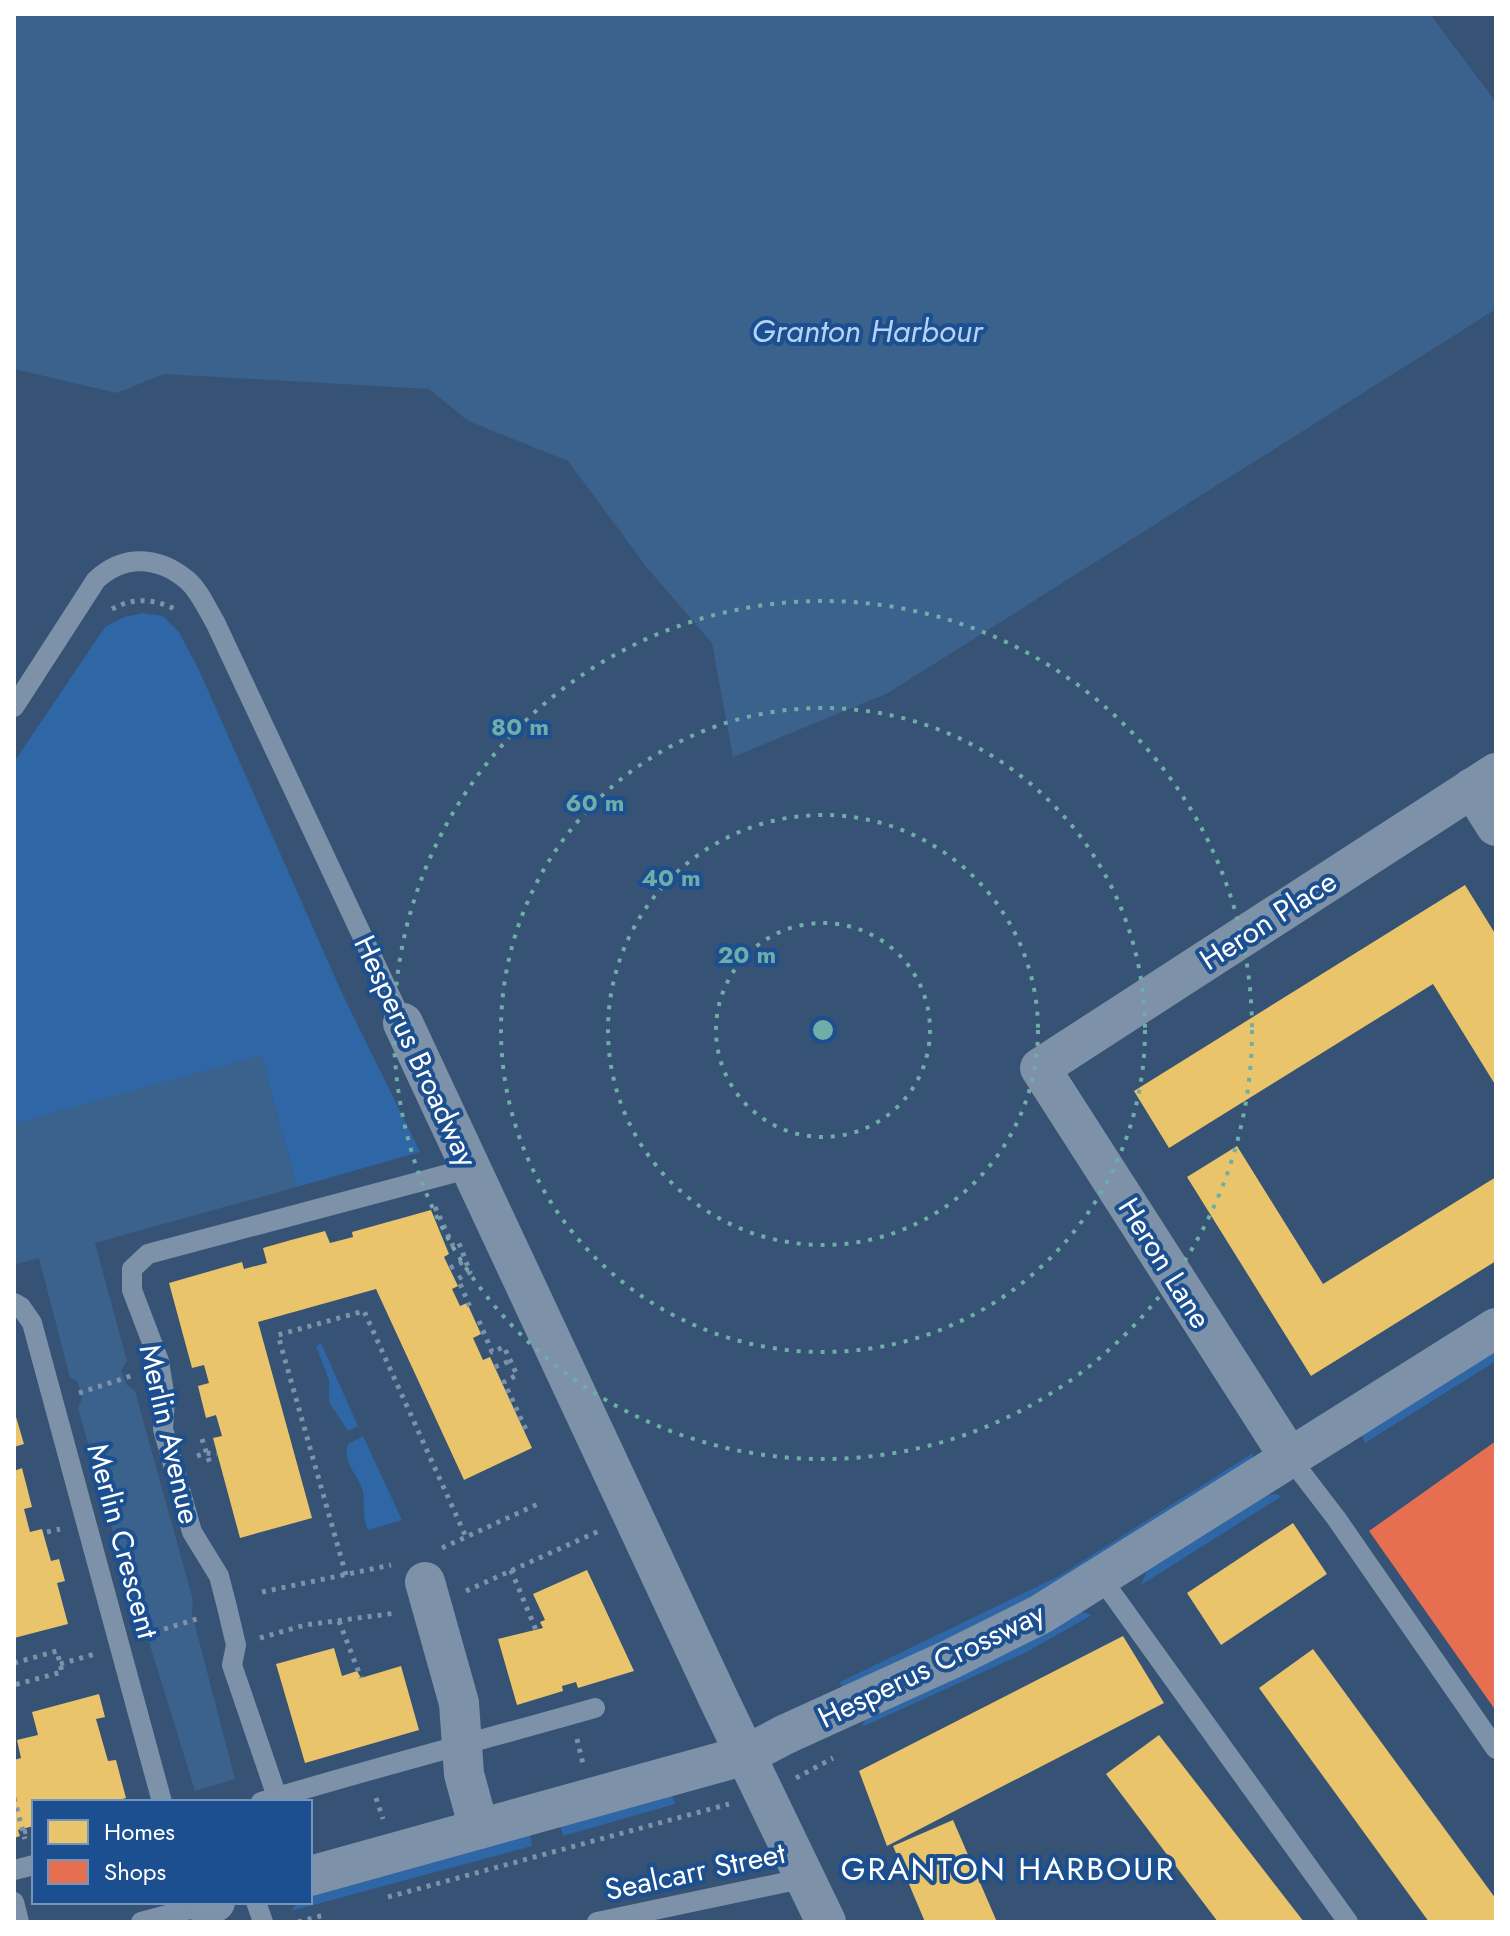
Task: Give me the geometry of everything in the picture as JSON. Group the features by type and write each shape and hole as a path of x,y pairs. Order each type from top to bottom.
{"street":[{"path":"1484,781 1496,826"},
{"name":"Heron Place","path":"1040,1068 1484,781"},
{"name":"Hesperus Broadway","path":"403,1023 826,1922"},
{"name":"Heron Lane","path":"1040,1068 1290,1458"},
{"name":"Hesperus Crossway","path":"312,1875 746,1755 1041,1614 1496,1328"},
{"path":"425,1582 459,1703 461,1747 469,1800 479,1829"}],"lane":[{"name":"Hesperus Broadway","path":"14,707 96,580 110,568 126,562 161,564 189,582 215,622 403,1023"},
{"name":"Merlin Avenue","path":"471,1168 148,1254 132,1269 132,1290 159,1361 165,1399 163,1429 192,1532 219,1576 236,1645 232,1665 269,1800 421,1754 461,1747 595,1708"},
{"name":"Merlin Crescent","path":"14,1303 21,1307 32,1323 161,1800"},
{"path":"1290,1458 1336,1518 1496,1749"},
{"path":"1101,1578 1348,1922"},
{"name":"Sealcarr Street","path":"597,1922 806,1878"},
{"path":"14,1902 19,1922"},
{"path":"141,1922 206,1904"}],"path":[{"path":"434,1204 453,1246 459,1243 470,1272 458,1279 470,1307"},
{"path":"450,1268 474,1257"},
{"path":"346,1575 278,1335 364,1311 466,1537"},
{"path":"479,1321 492,1352 504,1347 517,1375 504,1382 527,1432"},
{"path":"495,1367 520,1357"},
{"path":"70,1395 128,1378"},
{"path":"202,1439 211,1467"},
{"path":"47,1532 58,1530"},
{"path":"511,1570 536,1630"},
{"path":"140,1636 194,1621"},
{"path":"339,1621 361,1678"},
{"path":"14,1663 57,1651 62,1672 14,1685"},
{"path":"60,1664 92,1655"},
{"path":"14,1798 24,1834 32,1831"},
{"path":"375,1901 728,1804 739,1809"},
{"path":"298,1922 329,1914"}],"shaded area":[{"path":"143,613 163,616 179,632 199,670 341,991 420,1152 297,1187 261,1056 14,1124 14,762 105,627 124,617"},
{"path":"321,1343 358,1426 348,1431 329,1402 329,1380 316,1346"},
{"path":"1496,1350 1496,1361 1365,1443 1362,1435"},
{"path":"363,1436 402,1520 368,1530 364,1518 363,1491 347,1456 348,1444"},
{"path":"1253,1453 1253,1458 1063,1584 843,1689 840,1682 1059,1576"},
{"path":"1266,1496 1282,1496 1141,1585 1147,1571"},
{"path":"1082,1612 1092,1615 1025,1653 862,1727 866,1716"},
{"path":"672,1794 675,1804 563,1836 560,1825"},
{"path":"530,1835 532,1846 291,1911 296,1904 312,1904 312,1894"}],"water":[{"name":"Granton Harbour","path":"14,14 1430,14 1496,102 1496,309 888,693 733,757 712,643 648,569 568,461 468,421 429,389 164,374 117,393 14,369"},
{"path":"261,1055 297,1187 95,1243 127,1361 121,1370 127,1385 135,1391 193,1600 192,1614 235,1779 195,1791 144,1626 137,1617 78,1408 82,1398 78,1382 70,1378 39,1258 14,1265 14,1124"}],"building: Homes":[{"path":"1465,885 1496,935 1496,1086 1433,984 1169,1148 1134,1091"},
{"path":"1237,1146 1323,1284 1496,1177 1496,1261 1311,1376 1187,1177"},
{"path":"431,1210 449,1254 444,1257 458,1286 452,1289 460,1306 467,1303 481,1334 473,1338 483,1360 490,1357 532,1448 464,1480 376,1289 258,1322 312,1518 240,1538 213,1438 222,1436 216,1415 206,1418 198,1386 209,1383 204,1365 192,1368 169,1283 242,1262 244,1269 267,1263 263,1248 291,1240 325,1231 330,1243 353,1237 352,1232"},
{"path":"14,1410 24,1444 14,1447"},
{"path":"22,1468 32,1507 24,1509 30,1532 42,1529 51,1561 59,1559 65,1581 57,1583 68,1624 14,1638 14,1471"},
{"path":"1293,1523 1327,1574 1221,1645 1187,1593"},
{"path":"587,1570 634,1671 578,1688 576,1682 562,1686 563,1691 517,1705 498,1639 543,1628 540,1622 545,1620 533,1594"},
{"path":"1123,1636 1164,1703 887,1846 859,1771"},
{"path":"334,1648 342,1676 357,1671 361,1678 401,1666 419,1730 305,1763 276,1664"},
{"path":"1313,1649 1496,1899 1496,1922 1429,1922 1259,1688"},
{"path":"99,1694 105,1717 96,1719 108,1761 116,1760 126,1798 32,1800 32,1826 18,1830 20,1836 14,1838 14,1760 21,1758 17,1740 38,1735 32,1712"},
{"path":"1159,1735 1304,1922 1218,1922 1106,1774"},
{"path":"953,1820 997,1922 925,1922 893,1846"}],"building: Shops":[{"path":"1496,1441 1496,1711 1369,1531"}],"district":[{"name":"GRANTON HARBOUR","path":"1008,1869"}]}
